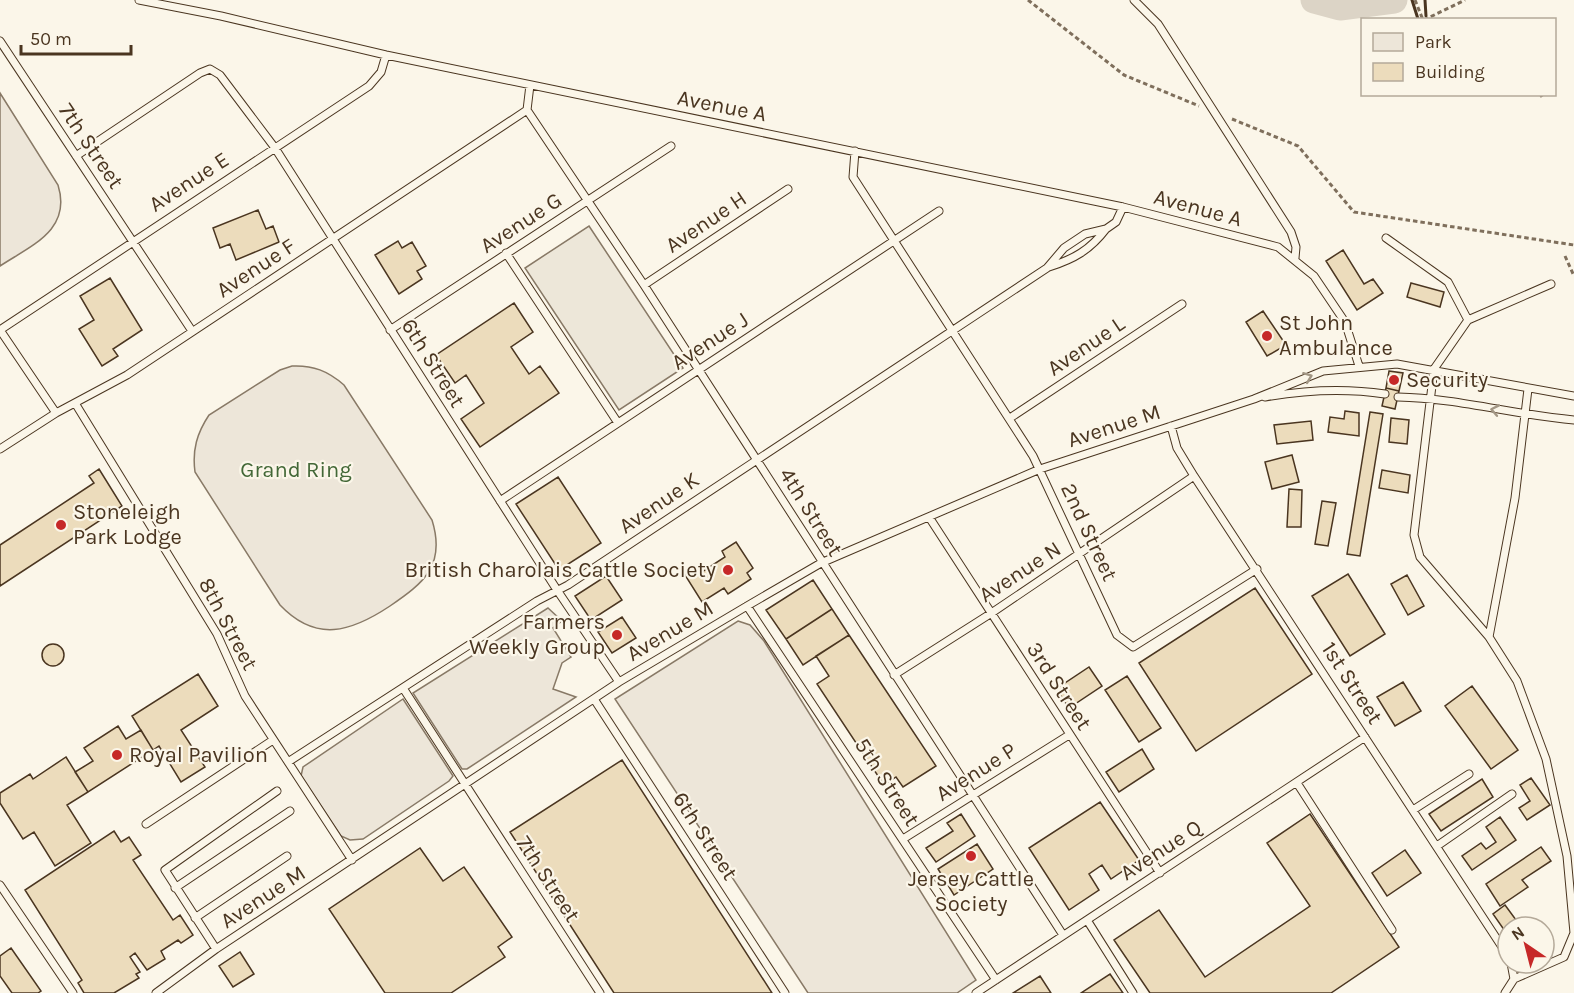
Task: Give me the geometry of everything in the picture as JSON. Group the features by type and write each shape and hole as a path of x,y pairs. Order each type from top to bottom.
{"lane":[{"name":"Avenue A","path":"139,0 221,16 386,55 855,151 986,181 1124,207 1278,247 1295,258 1314,276 1345,322 1359,366"},
{"name":"Avenue A","path":"1134,0 1158,24 1291,232 1296,247 1295,258"},
{"name":"7th Street","path":"0,41 192,332"},
{"name":"Avenue E","path":"0,330 369,86 381,72 386,55"},
{"name":"6th Street","path":"76,156 200,73 210,69 220,75 275,148 556,590 619,682"},
{"path":"527,110 530,85"},
{"name":"4th Street","path":"527,110 645,285 894,675 1064,934"},
{"name":"Avenue F","path":"0,449 56,413 127,375 527,110"},
{"name":"Avenue G","path":"390,330 671,146"},
{"name":"2nd Street","path":"855,151 853,177 1010,418 1040,469 1117,635 1133,647 1257,569"},
{"name":"Avenue H","path":"645,285 788,189"},
{"name":"Avenue K","path":"288,762 556,590 1047,268 1071,260 1093,246 1106,229 1121,216 1124,207"},
{"name":"Avenue J","path":"500,501 939,211"},
{"name":"Avenue K","path":"1047,268 1064,248 1085,234 1106,229"},
{"path":"1386,238 1448,282 1468,320"},
{"path":"506,253 618,423"},
{"path":"1505,993 1514,979 1564,957 1574,933 1567,856 1546,759 1517,681 1489,637 1420,557 1414,535 1434,369 1468,320 1551,284"},
{"name":"Avenue L","path":"1010,418 1182,304"},
{"path":"0,330 56,413"},
{"path":"1254,399 1323,371 1397,364 1574,396"},
{"path":"1489,637 1515,498 1528,389"},
{"path":"1254,399 1295,392 1360,390 1385,394"},
{"path":"1398,397 1430,398 1525,416 1574,420"},
{"name":"Avenue M","path":"156,993 216,950 619,682 822,563 1040,469 1254,399"},
{"name":"8th Street","path":"75,403 217,634 245,696 352,860"},
{"name":"1st Street","path":"1171,426 1178,447 1194,476 1496,937"},
{"name":"Avenue N","path":"894,675 1081,554 1194,476"},
{"name":"3rd Street","path":"929,517 1160,873"},
{"name":"5th Street","path":"747,606 996,980"},
{"name":"7th Street","path":"403,688 600,993"},
{"name":"6th Street","path":"594,699 785,993"},
{"name":"Avenue P","path":"903,839 1069,735"},
{"name":"Avenue Q","path":"976,993 1365,737"},
{"path":"146,825 273,740"},
{"path":"1413,810 1469,774"},
{"path":"1297,783 1392,930"},
{"path":"216,950 165,873 166,868 277,791"},
{"path":"1437,846 1512,794"},
{"path":"175,888 290,811"},
{"path":"195,918 287,856"},
{"path":"0,885 73,993"},
{"path":"1087,920 1133,993"},
{"path":"1513,975 1514,979"}],"path":[{"path":"1028,0 1124,75 1298,146 1354,212 1574,245"},
{"path":"1415,0 1422,18"},
{"path":"1427,18 1465,0"},
{"path":"1565,256 1574,276"}],"green space":[{"path":"0,93 58,185 61,201 54,225 46,234 0,266"},
{"name":"Grand Ring","path":"292,366 320,370 344,385 432,520 436,536 434,561 422,581 376,615 348,627 334,630 307,625 293,617 280,605 195,472 196,442 209,415 280,370"},
{"path":"548,608 562,621 553,628 571,657 562,663 553,689 576,697 467,769 462,769 413,693"},
{"path":"738,621 750,625 764,641 976,980 957,993 808,993 615,699"},
{"path":"403,699 453,776 449,781 363,839 350,840 341,836 301,776 303,767"}],"shaded area":[{"path":"589,226 683,368 619,410 525,268"}],"building":[{"path":"258,210 266,229 273,226 279,242 236,260 230,244 220,248 213,228"},
{"path":"398,241 402,248 412,242 426,266 417,271 422,279 399,294 375,255"},
{"path":"1343,250 1364,284 1373,279 1383,293 1357,310 1326,261"},
{"path":"110,278 142,330 113,349 118,356 102,366 79,329 94,320 80,296"},
{"path":"1411,283 1444,292 1440,307 1407,297"},
{"path":"514,303 533,332 511,347 529,374 540,366 559,393 480,447 461,419 484,403 466,375 455,383 436,355"},
{"name":"St John Ambulance","path":"1263,311 1286,345 1267,356 1246,322"},
{"name":"Security","path":"1389,371 1403,373 1399,391 1386,388"},
{"path":"1386,388 1399,391 1395,409 1382,406"},
{"path":"1345,411 1359,413 1359,436 1328,432 1330,417 1344,419"},
{"path":"1370,412 1383,414 1360,556 1347,554"},
{"path":"1391,418 1409,420 1407,444 1389,442"},
{"path":"1311,421 1313,440 1277,444 1274,425"},
{"path":"1292,455 1299,482 1272,489 1265,462"},
{"name":"Stoneleigh Park Lodge","path":"99,469 122,506 0,586 0,545 94,483 89,476"},
{"path":"1382,470 1410,475 1408,493 1379,488"},
{"path":"558,477 601,543 559,570 516,504"},
{"path":"1289,489 1302,490 1301,527 1287,527"},
{"path":"1322,501 1336,503 1328,546 1315,544"},
{"name":"British Charolais Cattle Society","path":"736,542 753,568 747,573 751,579 728,594 724,588 702,602 685,575 698,566 702,572 725,557 722,551"},
{"path":"1348,574 1385,634 1350,656 1312,596"},
{"path":"1407,575 1424,606 1408,615 1391,584"},
{"path":"606,576 622,600 591,620 575,596"},
{"path":"813,580 832,609 786,639 766,610"},
{"path":"1255,588 1312,674 1196,751 1139,663"},
{"path":"832,609 849,635 803,665 786,639"},
{"name":"Farmers Weekly Group","path":"622,617 636,638 612,653 598,632"},
{"path":"849,635 936,766 903,787 896,777 884,785 817,684 829,676 816,656"},
{"path":"53,644 61,647 64,655 61,663 53,666 45,663 42,655 45,647"},
{"path":"1089,667 1102,686 1069,708 1056,689"},
{"path":"198,674 218,706 181,730 205,767 181,782 159,746 153,750 132,716"},
{"path":"1127,676 1161,728 1139,742 1105,690"},
{"path":"1403,682 1421,711 1395,726 1377,697"},
{"path":"1472,686 1518,750 1491,769 1445,706"},
{"name":"Royal Pavilion","path":"118,726 126,739 141,730 153,750 88,792 75,772 93,761 84,748"},
{"path":"1142,749 1154,769 1119,792 1106,772"},
{"path":"66,757 88,792 67,805 91,843 55,866 34,832 23,839 0,803 0,793 30,774 33,779"},
{"path":"622,760 772,993 614,993 510,832"},
{"path":"1531,778 1550,805 1527,820 1519,808 1530,801 1520,785"},
{"path":"1482,779 1493,797 1441,831 1429,814"},
{"path":"1100,802 1139,860 1111,879 1102,865 1089,874 1099,890 1069,910 1029,848"},
{"path":"961,814 975,836 936,862 926,848 953,831 947,823"},
{"path":"1310,814 1399,947 1331,993 1150,993 1114,940 1159,910 1205,977 1310,906 1267,843"},
{"path":"1500,817 1516,840 1472,870 1462,856 1481,843 1486,849 1496,842 1486,827"},
{"path":"114,831 121,842 129,837 141,855 133,860 173,920 180,915 193,935 181,943 178,940 161,951 165,959 147,970 135,953 130,957 140,972 136,974 139,978 114,993 84,993 78,983 82,980 25,890"},
{"name":"Jersey Cattle Society","path":"977,844 993,869 954,895 938,869"},
{"path":"1541,847 1551,861 1522,880 1528,887 1500,906 1486,884"},
{"path":"420,848 443,881 464,867 512,937 498,947 505,957 451,993 385,993 329,909"},
{"path":"1405,850 1421,873 1387,896 1372,873"},
{"path":"1505,905 1512,915 1496,915 1496,918 1493,914"},
{"path":"11,948 41,991 38,993 12,993 0,976 0,956"},
{"path":"240,952 254,974 233,987 219,966"},
{"path":"1110,974 1123,993 1081,993"},
{"path":"1040,976 1051,993 1013,993"}],"waterway":[{"path":"1314,0 1340,7 1394,0"}],"wall":[{"path":"1412,0 1418,18"},
{"path":"1425,0 1426,16"}],"place":[{"name":"St John Ambulance","path":"1267,336"},
{"name":"Security","path":"1394,380"},
{"name":"Stoneleigh Park Lodge","path":"61,525"},
{"name":"British Charolais Cattle Society","path":"728,570"},
{"name":"Farmers Weekly Group","path":"617,635"},
{"name":"Royal Pavilion","path":"117,755"},
{"name":"Jersey Cattle Society","path":"971,856"}]}
